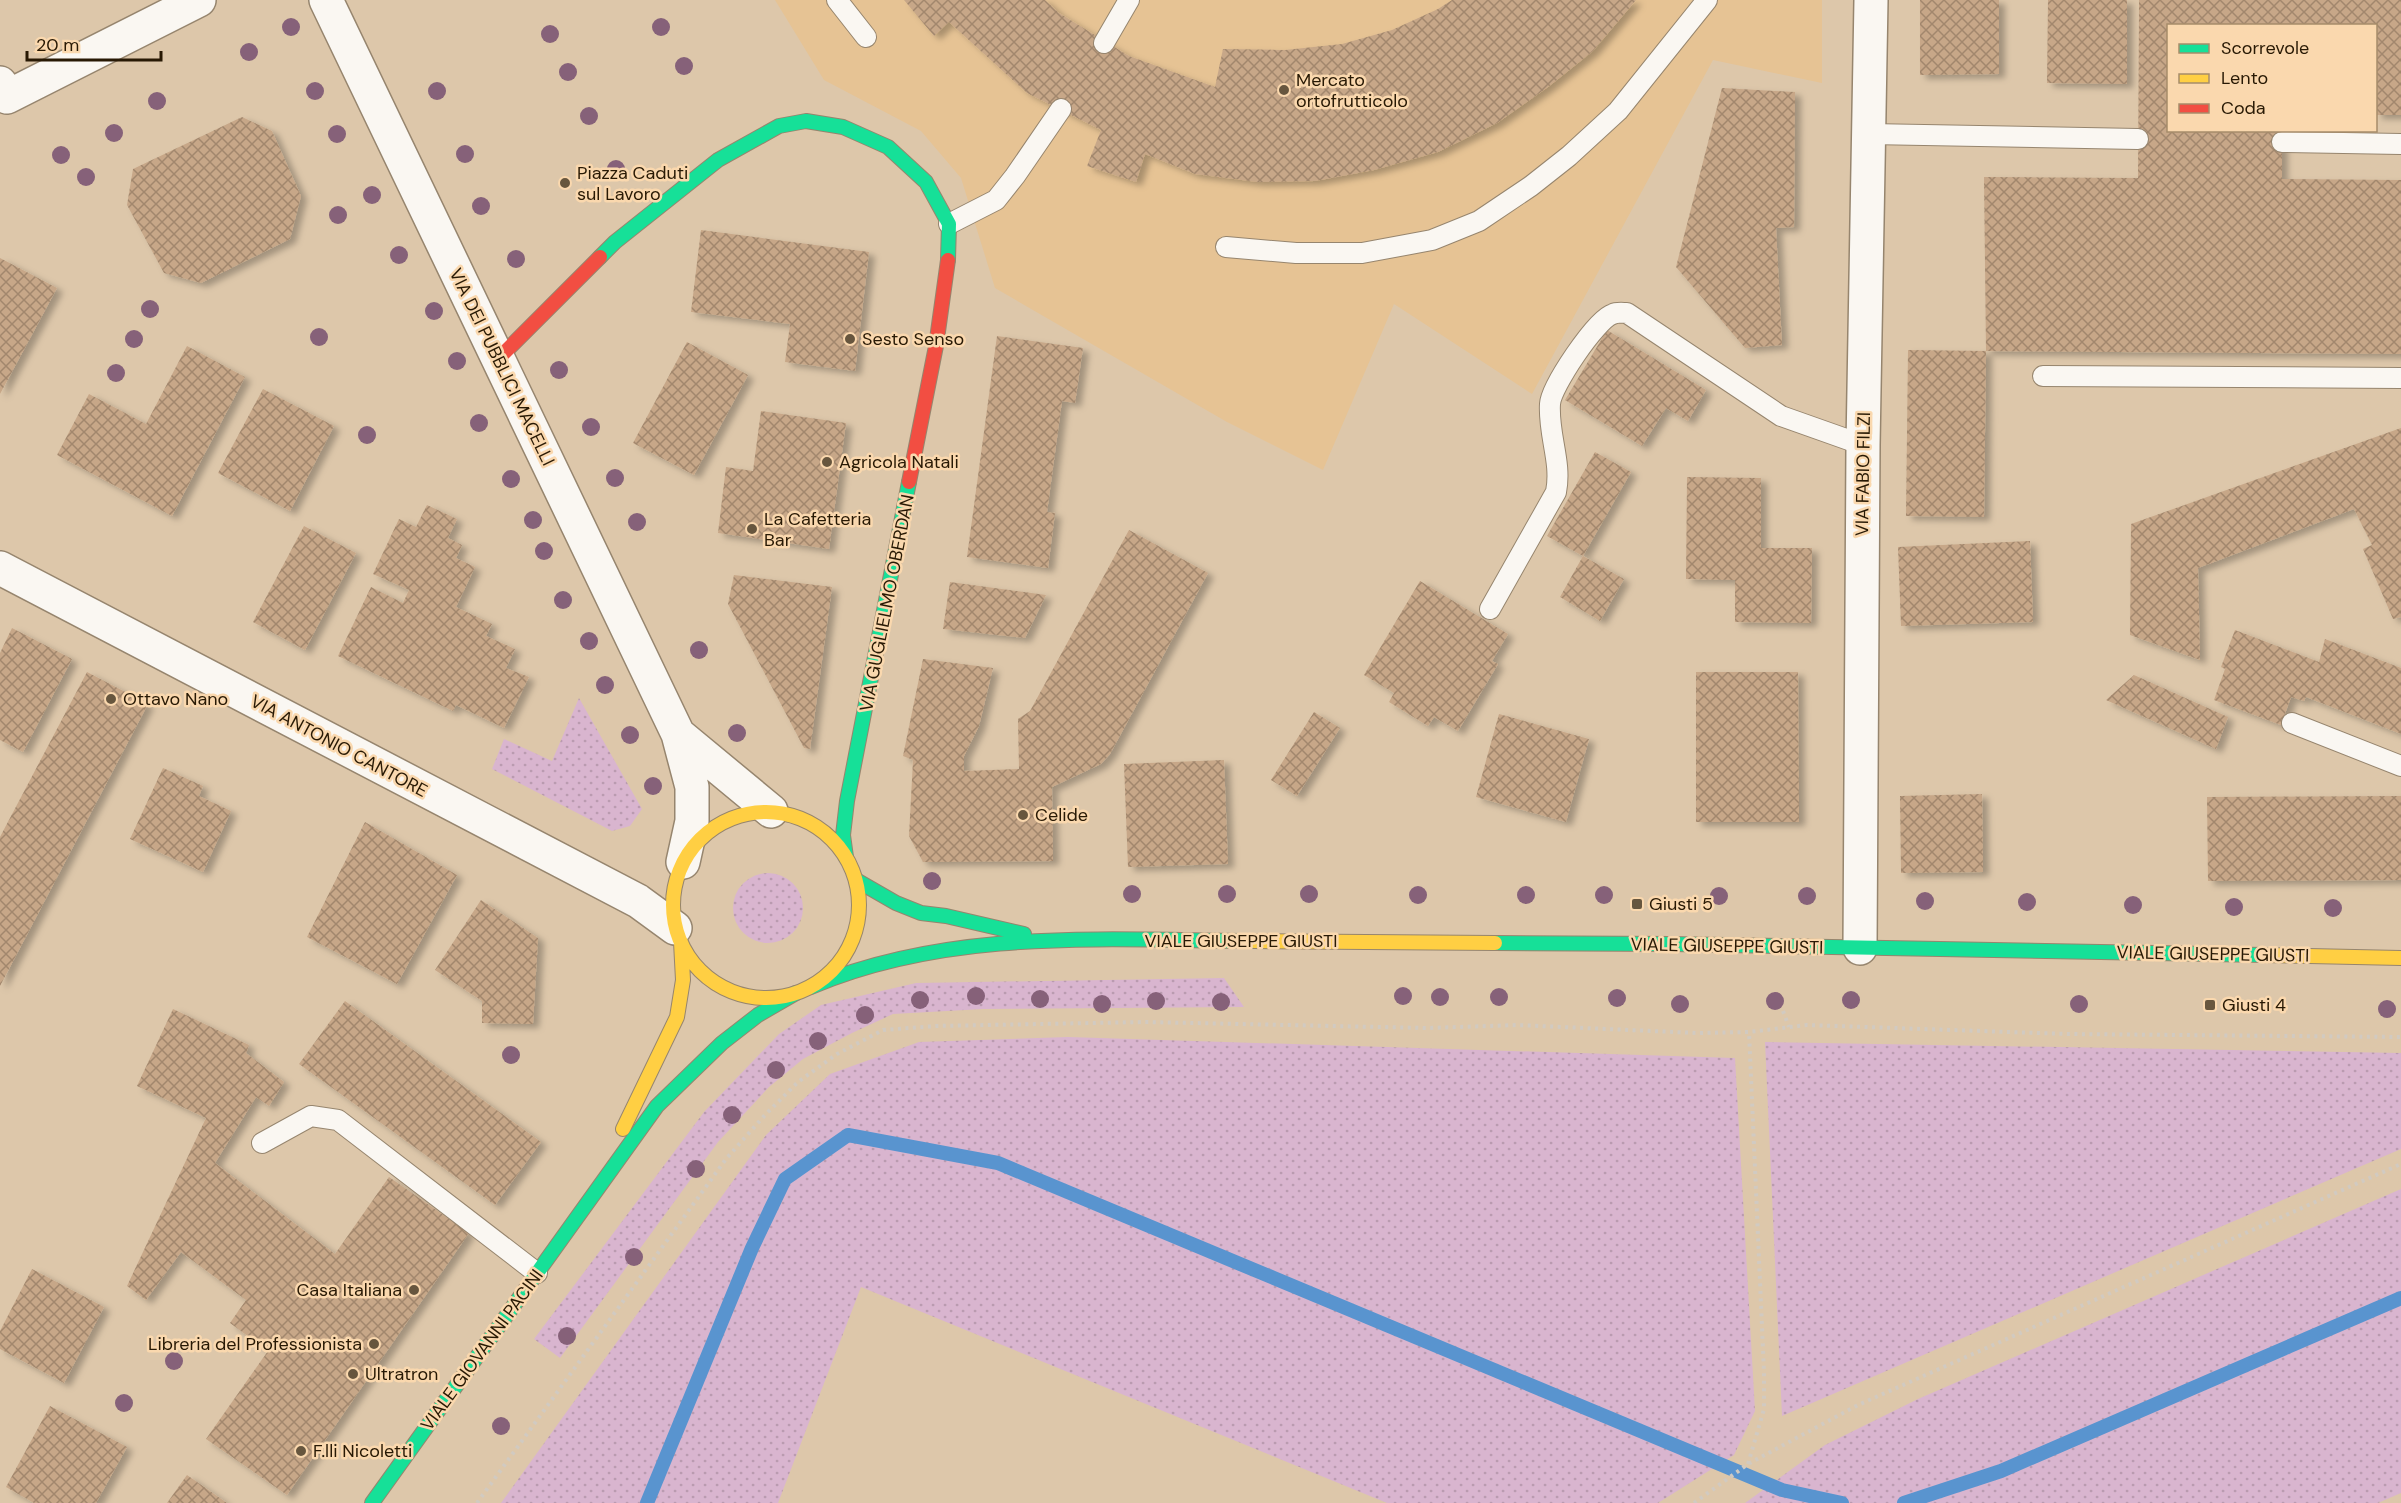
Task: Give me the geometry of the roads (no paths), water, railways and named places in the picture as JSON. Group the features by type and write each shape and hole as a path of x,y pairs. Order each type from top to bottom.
{"main road":[{"name":"VIA GUGLIELMO OBERDAN","path":"499,358 615,242 718,160 779,126 806,121 843,127 888,147 926,182 949,224 948,273 930,380 847,801 843,835 846,857"},
{"path":"771,811 793,816 814,825 832,839 846,857 856,880 859,905 856,930 846,953 831,972 811,987 796,993 769,998 741,994 716,983 695,965 678,935 673,906 675,883 683,862 694,845 710,830 729,819 749,813 771,811"},
{"name":"VIALE GIUSEPPE GIUSTI","path":"856,880 896,903 921,913 946,916 1052,940"},
{"name":"VIALE GIOVANNI PACINI","path":"591,1196 677,1017 683,980 678,935"},
{"name":"VIALE GIUSEPPE GIUSTI","path":"811,987 854,970 894,960 988,946 1052,940 1660,944 2401,958"},
{"name":"VIALE GIOVANNI PACINI","path":"372,1503 591,1196 668,1095 722,1043 758,1015 796,993"}],"street":[{"path":"0,83 7,97 199,0"},
{"name":"VIA DEI PUBBLICI MACELLI","path":"326,0 678,734 692,787 692,821 683,862"},
{"name":"VIA FABIO FILZI","path":"1860,948 1863,445 1871,0"},
{"name":"VIA ANTONIO CANTORE","path":"0,568 638,901 678,935"},
{"name":"VIA DEI PUBBLICI MACELLI","path":"678,734 771,811"}],"lane":[{"path":"837,0 866,37"},
{"path":"1104,43 1129,0"},
{"path":"1226,247 1296,253 1362,253 1432,240 1479,221 1569,156 1618,111 1707,0"},
{"path":"949,224 996,200 1061,109"},
{"path":"1869,134 2138,139"},
{"path":"2282,142 2401,144"},
{"path":"1490,609 1556,492 1559,476 1550,403 1581,347 1598,324 1613,314 1627,314 1781,416 1863,445"},
{"path":"2043,376 2401,378"},
{"path":"2292,723 2401,766"},
{"path":"262,1143 311,1116 338,1119 537,1273"}],"waterway":[{"path":"647,1503 752,1248 785,1179 848,1135 998,1163 1782,1490 1842,1503"},
{"path":"1904,1503 2001,1471 2401,1298"}],"place":[{"name":"Mercato ortofrutticolo","path":"1284,90"},
{"name":"Piazza Caduti sul Lavoro","path":"565,183"},
{"name":"Sesto Senso","path":"850,339"},
{"name":"Agricola Natali","path":"827,462"},
{"name":"La Cafetteria Bar","path":"752,529"},
{"name":"Ottavo Nano","path":"111,699"},
{"name":"Celide","path":"1023,815"},
{"name":"Giusti 5","path":"1637,904"},
{"name":"Giusti 4","path":"2210,1005"},
{"name":"Casa Italiana","path":"414,1290"},
{"name":"Libreria del Professionista","path":"374,1344"},
{"name":"Ultratron","path":"353,1374"},
{"name":"F.lli Nicoletti","path":"301,1451"}]}
